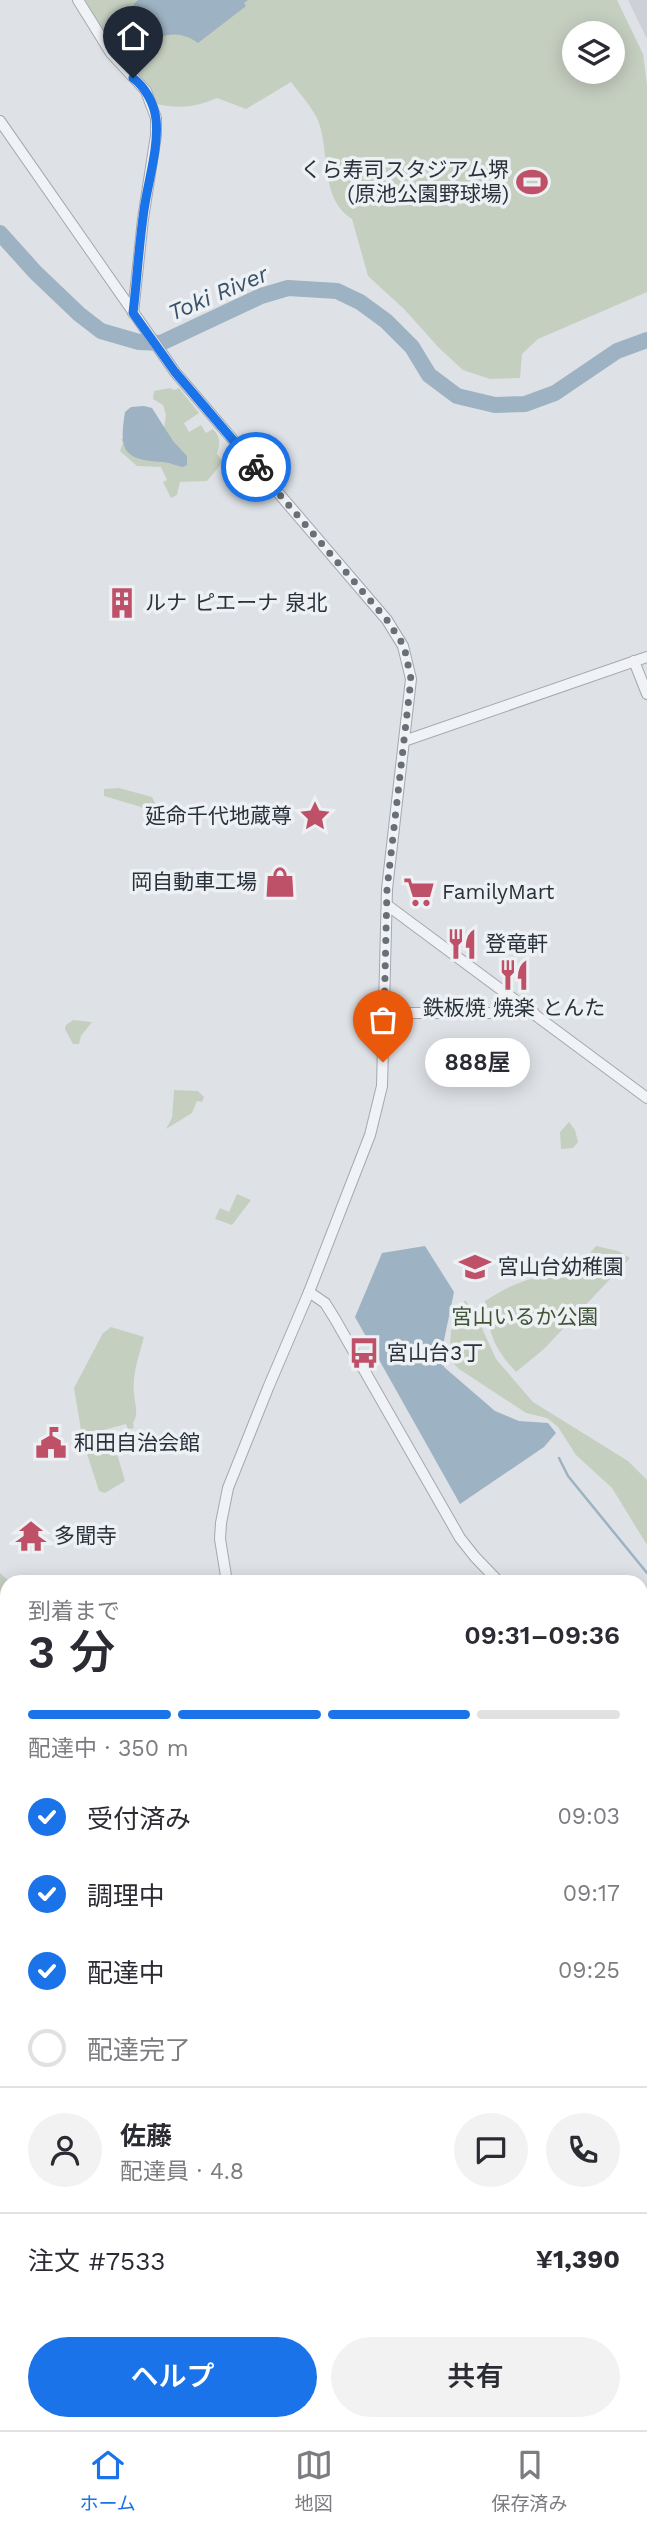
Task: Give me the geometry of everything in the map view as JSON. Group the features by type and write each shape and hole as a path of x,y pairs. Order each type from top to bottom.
{"street":[{"path":"78,0 101,38 146,91 156,118 133,313"},
{"path":"0,121 166,360 396,634 404,646 411,679 387,905 382,1086 370,1135 229,1488 220,1539 227,1575"},
{"path":"404,741 647,657"},
{"path":"634,661 647,694"},
{"path":"387,905 647,1098"},
{"path":"385,1013 534,1013"},
{"path":"309,1292 325,1303 460,1538 493,1575"}],"shaded area":[{"path":"628,0 647,0 647,39"}],"green space":[{"path":"85,0 617,0 643,54 647,86 647,292 538,339 522,354 520,378 490,379 463,370 368,276 352,219 342,210 330,188 319,123 291,82 246,109 217,98 188,106 165,106 157,104 149,87 117,52"},
{"path":"179,388 199,413 184,423 189,432 201,425 206,433 213,429 216,432 219,441 217,454 223,462 207,481 180,482 177,495 171,498 163,482 167,480 161,467 137,466 120,451 123,443 121,439 163,434 166,415 163,405 153,399 154,391"},
{"path":"119,788 152,797 157,815 149,817 141,807 104,796 104,789"},
{"path":"73,1020 92,1022 81,1036 79,1044 73,1044 65,1029"},
{"path":"174,1090 198,1091 204,1097 202,1102 197,1101 192,1113 166,1129 172,1118"},
{"path":"569,1122 575,1130 578,1142 573,1148 561,1149 560,1132"},
{"path":"237,1194 251,1200 232,1225 215,1219 220,1208 229,1212"},
{"name":"宮山いるか公園","path":"596,1246 618,1251 630,1258 544,1349 516,1372 494,1340 485,1301 528,1280 575,1271"},
{"path":"465,1300 475,1313 496,1359 533,1402 628,1461 647,1480 647,1545 612,1488 576,1455 558,1427 547,1418 526,1413 459,1369 449,1359 451,1331"},
{"path":"111,1327 144,1337 134,1379 134,1428 128,1429 126,1424 82,1436 74,1388 103,1333"},
{"path":"110,1430 125,1481 105,1493 99,1491 82,1438"}],"water":[{"path":"138,0 248,0 244,3 246,6 198,43 179,35 158,38 133,5"},
{"path":"131,407 152,408 173,441 187,456 187,465 183,467 139,459 126,450 123,435 125,412"},
{"path":"425,1246 454,1292 441,1355 444,1367 495,1411 519,1421 548,1423 556,1433 544,1447 460,1504 355,1317 382,1253"}],"waterway":[{"name":"Toki River","path":"0,233 35,272 101,331 139,342 161,343 261,296 288,288 337,291 360,302 386,321 412,347 429,375 457,396 495,405 525,404 555,393 617,351 647,340"},
{"path":"559,1458 568,1476 647,1573"}],"way so far":[{"path":"256,467 387,620 404,646 408,660 411,679 409,709 387,889 383,1062"}],"place":[{"name":"くら寿司スタジアム堺 (原池公園野球場)","path":"532,182"},
{"name":"ルナ ピエーナ 泉北","path":"122,603"},
{"name":"延命千代地蔵尊","path":"315,816"},
{"name":"岡自動車工場","path":"280,882"},
{"name":"FamilyMart","path":"419,892"},
{"name":"登竜軒","path":"462,944"},
{"name":"鉄板焼 焼楽 とんた","path":"514,975"},
{"name":"888屋","path":"383,1062"},
{"name":"宮山台幼稚園","path":"475,1267"},
{"name":"宮山台3丁","path":"364,1353"},
{"name":"和田自治会館","path":"51,1443"},
{"name":"多聞寺","path":"31,1536"}],"route":[{"path":"133,78 141,84 151,103 156,118 156,135 143,219 133,313 175,372 256,467"}]}
